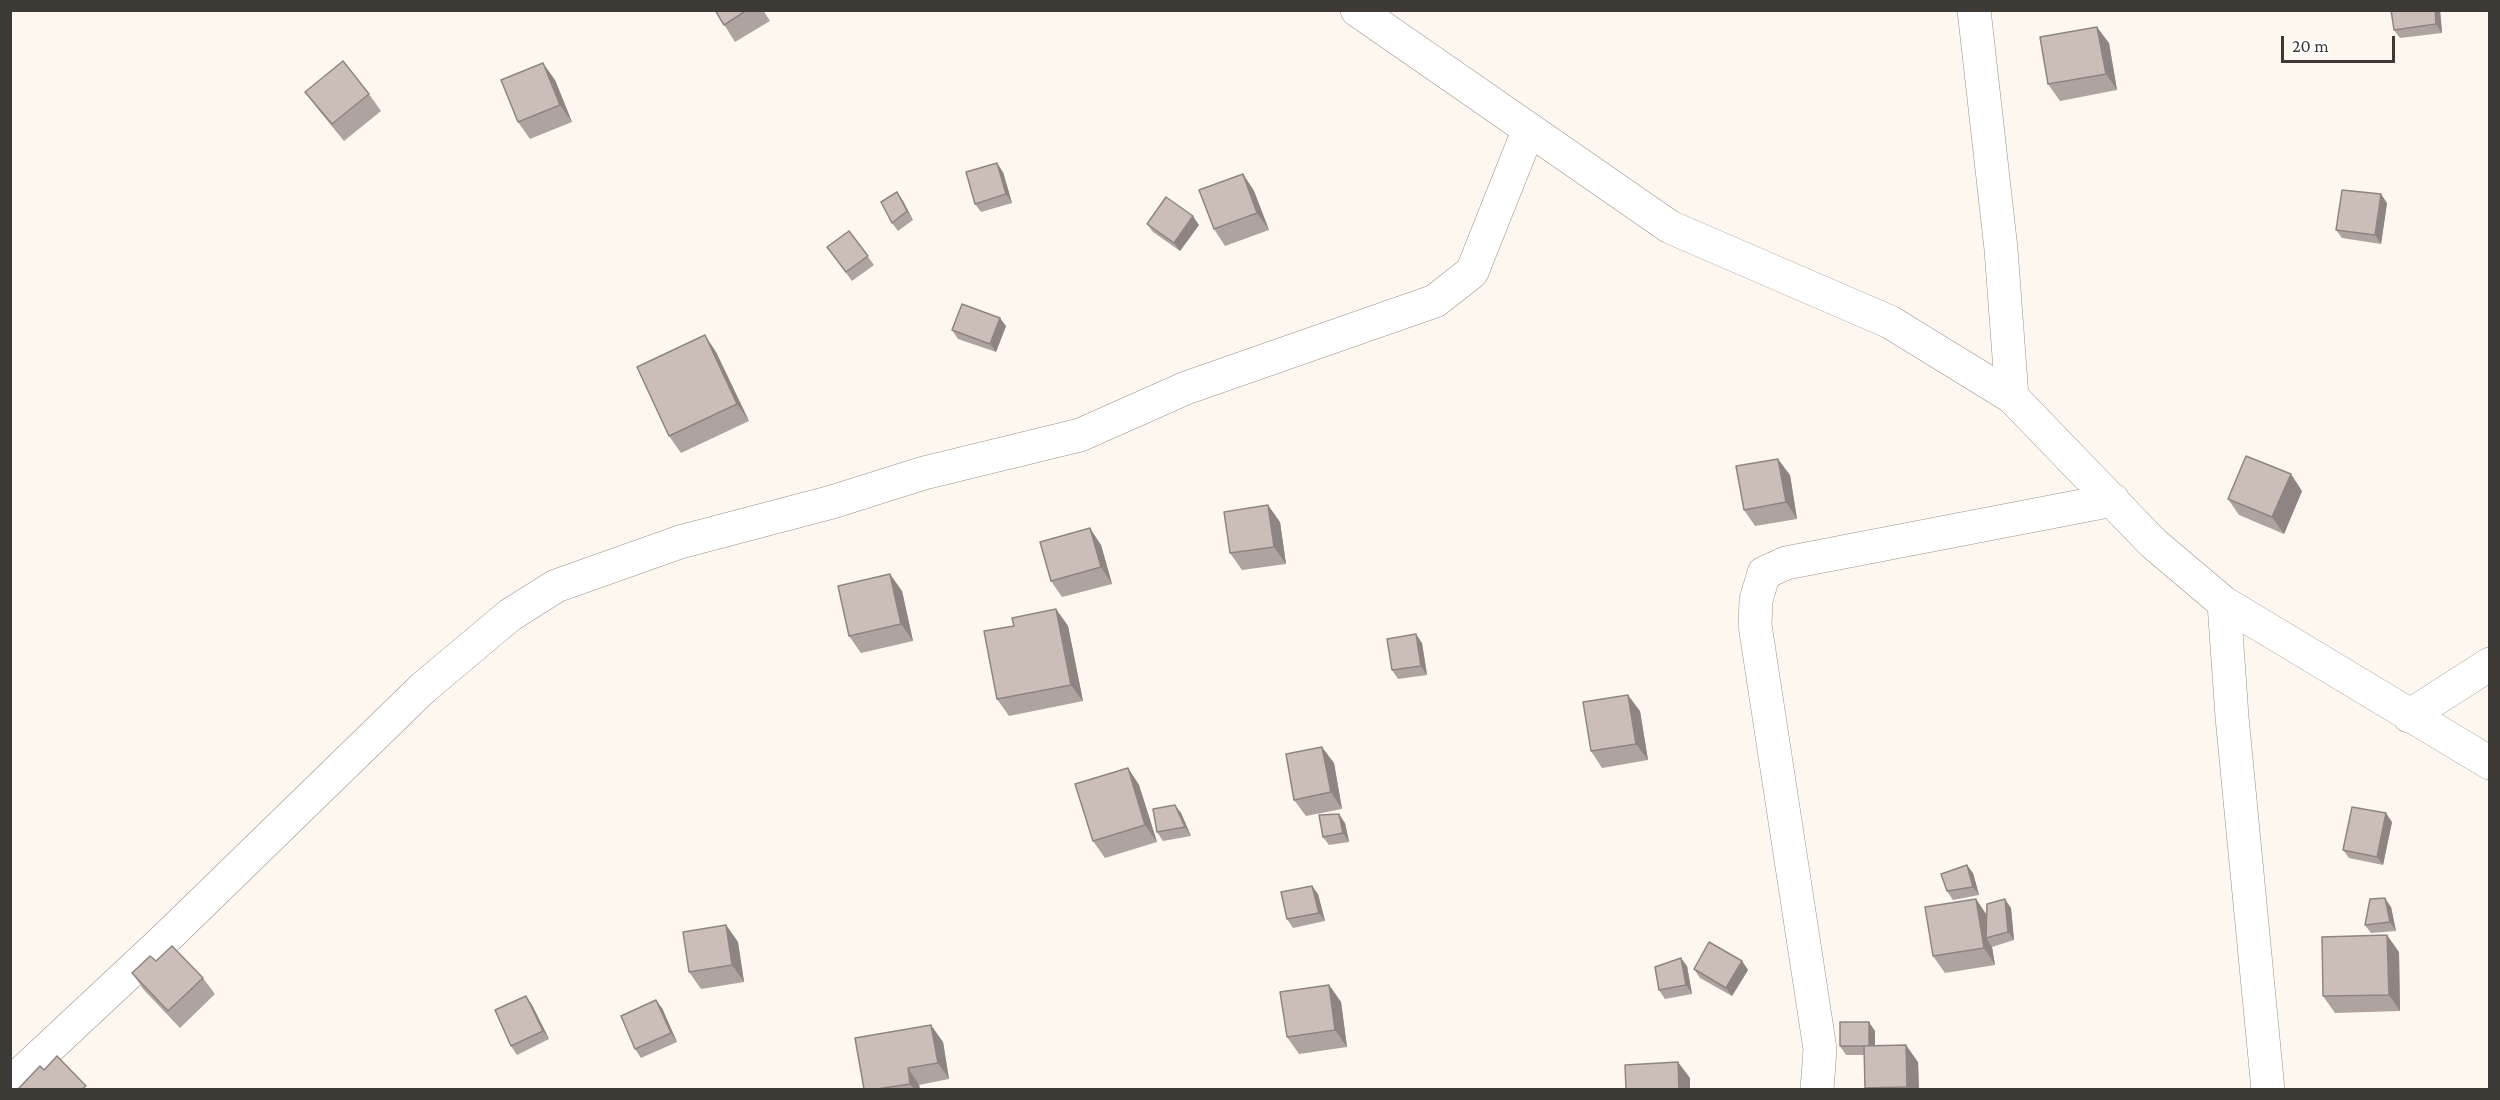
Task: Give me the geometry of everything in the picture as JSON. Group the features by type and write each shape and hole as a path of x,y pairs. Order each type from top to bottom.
{"street":[{"path":"1357,10 1670,227 1890,322 2012,397 2153,543 2224,603 2490,764"},
{"path":"1974,10 2001,249 2012,397"},
{"path":"10,1084 165,939 423,688 510,615 556,586 680,542 832,502 924,473 1080,435 1186,388 1435,301 1472,272 1528,129"},
{"path":"1817,1089 1820,1049 1755,625 1756,600 1764,573 1786,563 2113,500"},
{"path":"2224,603 2232,717 2268,1089"},
{"path":"2409,717 2490,664"}],"building":[{"path":"715,10 747,10 724,25"},
{"path":"2391,10 2435,10 2436,24 2394,30"},
{"path":"2097,27 2106,74 2048,84 2040,37"},
{"path":"343,61 369,94 332,124 305,92"},
{"path":"543,63 560,105 518,122 501,80"},
{"path":"997,163 1006,194 975,204 966,172"},
{"path":"1243,174 1257,213 1214,229 1199,190"},
{"path":"2342,190 2381,194 2375,235 2336,230"},
{"path":"897,192 907,211 892,223 881,202"},
{"path":"1166,197 1193,216 1174,243 1147,224"},
{"path":"849,231 868,256 846,272 827,247"},
{"path":"962,304 1000,318 990,344 952,330"},
{"path":"705,335 737,404 669,436 637,367"},
{"path":"2246,456 2291,474 2272,517 2228,499"},
{"path":"1778,459 1786,502 1744,510 1736,466"},
{"path":"1268,505 1274,547 1230,553 1224,512"},
{"path":"1090,528 1101,567 1051,581 1040,542"},
{"path":"890,574 901,624 849,636 838,586"},
{"path":"1056,609 1071,685 997,699 984,631 1014,626 1012,618"},
{"path":"1416,634 1421,666 1392,670 1387,639"},
{"path":"1628,695 1636,744 1591,751 1583,702"},
{"path":"1322,747 1331,792 1294,800 1286,754"},
{"path":"1128,768 1145,825 1093,841 1075,784"},
{"path":"1175,805 1185,827 1157,832 1153,809"},
{"path":"2352,807 2386,813 2377,857 2343,850"},
{"path":"1339,814 1343,833 1323,837 1319,815"},
{"path":"1967,865 1973,887 1947,891 1941,874"},
{"path":"1312,886 1319,913 1287,919 1281,892"},
{"path":"2385,898 2390,922 2365,925 2370,899"},
{"path":"1976,899 1984,948 1933,956 1925,907"},
{"path":"2005,899 2008,932 1986,938 1987,904"},
{"path":"726,925 732,965 689,972 683,932"},
{"path":"2387,935 2389,995 2323,996 2322,937"},
{"path":"1709,942 1742,961 1726,988 1694,969"},
{"path":"172,946 203,978 168,1011 132,973 150,956 156,961"},
{"path":"1681,958 1686,985 1659,990 1655,967"},
{"path":"1329,985 1335,1030 1287,1037 1280,992"},
{"path":"526,996 543,1031 511,1046 495,1010"},
{"path":"656,1000 671,1033 635,1049 621,1016"},
{"path":"1840,1022 1869,1022 1869,1046 1840,1046"},
{"path":"931,1025 938,1063 908,1068 910,1084 864,1089 855,1038"},
{"path":"1906,1045 1907,1087 1865,1088 1864,1046"},
{"path":"57,1056 86,1086 82,1089 19,1088 40,1066 44,1070"},
{"path":"1678,1062 1679,1089 1626,1089 1625,1065"}]}
